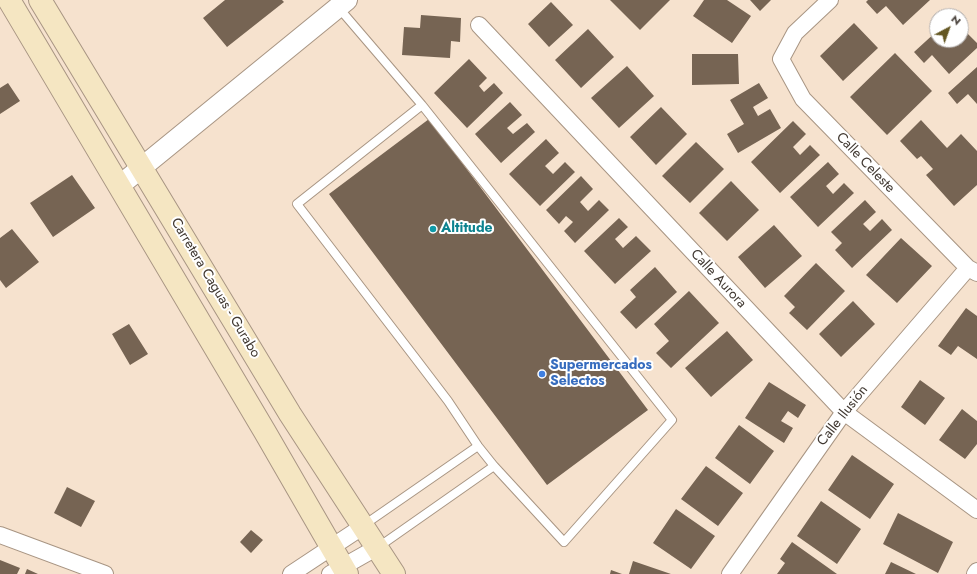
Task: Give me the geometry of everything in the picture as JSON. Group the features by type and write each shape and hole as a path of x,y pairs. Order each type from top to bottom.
{"main road":[{"path":"9,0 265,432 331,547 340,572"},
{"name":"Carretera Caguas - Gurabo","path":"40,0 286,408 394,574"}],"street":[{"name":"Calle Celeste","path":"830,0 795,33 781,59 803,99 972,270"},
{"path":"119,186 343,4"},
{"name":"Calle Aurora","path":"479,25 844,412 977,510"},
{"name":"Calle Ilusión","path":"730,574 844,412 972,270"},
{"path":"291,574 362,527"},
{"path":"0,535 105,574"},
{"path":"340,572 376,548"}],"lane":[{"path":"343,4 672,420 564,542 494,466 478,446 425,371 297,204 422,105"},
{"path":"362,527 478,446"},
{"path":"376,548 494,466"}],"building":[{"path":"225,0 282,0 284,2 227,47 203,18"},
{"path":"610,0 670,0 640,30"},
{"path":"704,0 727,0 751,16 732,43 693,16"},
{"path":"750,0 771,0 760,11"},
{"path":"868,0 930,0 903,25 886,6 877,14 866,2"},
{"path":"551,2 573,25 549,47 528,24"},
{"path":"421,15 461,18 460,42 451,41 450,58 402,55 404,27 420,28"},
{"path":"854,23 878,48 843,81 820,56"},
{"path":"588,29 614,57 581,88 555,60"},
{"path":"969,35 977,43 977,48 949,74 932,55 924,63 914,52 929,38 929,48 969,48"},
{"path":"895,53 932,91 887,135 850,97"},
{"path":"692,54 738,54 739,84 692,85"},
{"path":"469,59 487,78 479,86 484,92 494,83 503,93 467,128 434,93"},
{"path":"627,66 654,96 619,128 591,98"},
{"path":"977,67 977,104 968,94 957,104 948,93"},
{"path":"8,83 20,101 0,114 0,88"},
{"path":"759,83 768,98 753,107 758,116 770,109 781,128 738,153 727,134 744,124 730,100"},
{"path":"510,102 522,115 507,128 513,134 527,123 535,132 501,163 475,134"},
{"path":"661,107 687,134 656,165 630,137"},
{"path":"429,119 648,410 547,485 329,194"},
{"path":"921,120 947,148 961,134 977,151 977,185 954,206 926,175 933,169 921,156 917,159 900,141"},
{"path":"793,121 806,134 793,147 800,155 810,145 820,155 780,193 751,162"},
{"path":"546,139 559,153 545,166 553,174 565,162 575,172 540,206 509,174"},
{"path":"696,142 724,169 690,203 662,176"},
{"path":"828,162 839,174 826,186 833,194 844,183 854,193 818,227 790,197"},
{"path":"72,175 95,208 53,237 30,203"},
{"path":"581,176 593,189 580,202 588,211 599,200 609,210 575,243 564,231 573,222 566,216 559,224 546,210"},
{"path":"731,181 759,210 727,241 699,213"},
{"path":"865,200 876,212 863,224 870,231 882,219 892,230 852,268 835,250 842,243 831,232"},
{"path":"619,218 628,227 615,239 623,248 636,236 651,251 615,284 584,251"},
{"path":"774,225 802,256 765,288 738,257"},
{"path":"12,229 39,262 6,288 0,280 0,238"},
{"path":"901,238 932,266 897,303 866,275"},
{"path":"816,263 845,291 807,330 789,313 795,307 784,296"},
{"path":"655,267 677,292 636,329 620,312 636,297 630,290"},
{"path":"689,291 719,323 671,368 656,353 669,341 654,324"},
{"path":"853,301 875,324 841,357 819,334"},
{"path":"966,308 977,316 977,359 958,346 951,355 938,346"},
{"path":"129,324 148,354 130,365 112,334"},
{"path":"727,331 753,360 711,397 685,368"},
{"path":"920,380 945,398 925,425 901,407"},
{"path":"769,382 806,405 798,418 788,411 781,421 793,428 784,443 745,418"},
{"path":"962,409 977,421 977,444 965,459 939,440"},
{"path":"739,425 774,451 750,484 715,458"},
{"path":"852,455 894,484 870,519 828,490"},
{"path":"706,466 743,493 718,526 681,499"},
{"path":"67,487 95,501 81,527 54,513"},
{"path":"821,501 861,529 837,564 797,536"},
{"path":"676,509 715,536 691,569 653,543"},
{"path":"898,513 953,542 938,573 883,544"},
{"path":"251,530 263,540 251,553 240,542"},
{"path":"792,542 837,574 777,574 785,563 780,559"},
{"path":"0,560 20,568 17,574 0,574"},
{"path":"633,561 671,574 629,574"},
{"path":"891,562 916,574 885,574"},
{"path":"27,569 38,574 25,574"},
{"path":"611,570 622,574 610,574"}],"place":[{"name":"Altitude","path":"433,229"},
{"name":"Supermercados Selectos","path":"542,374"}]}
